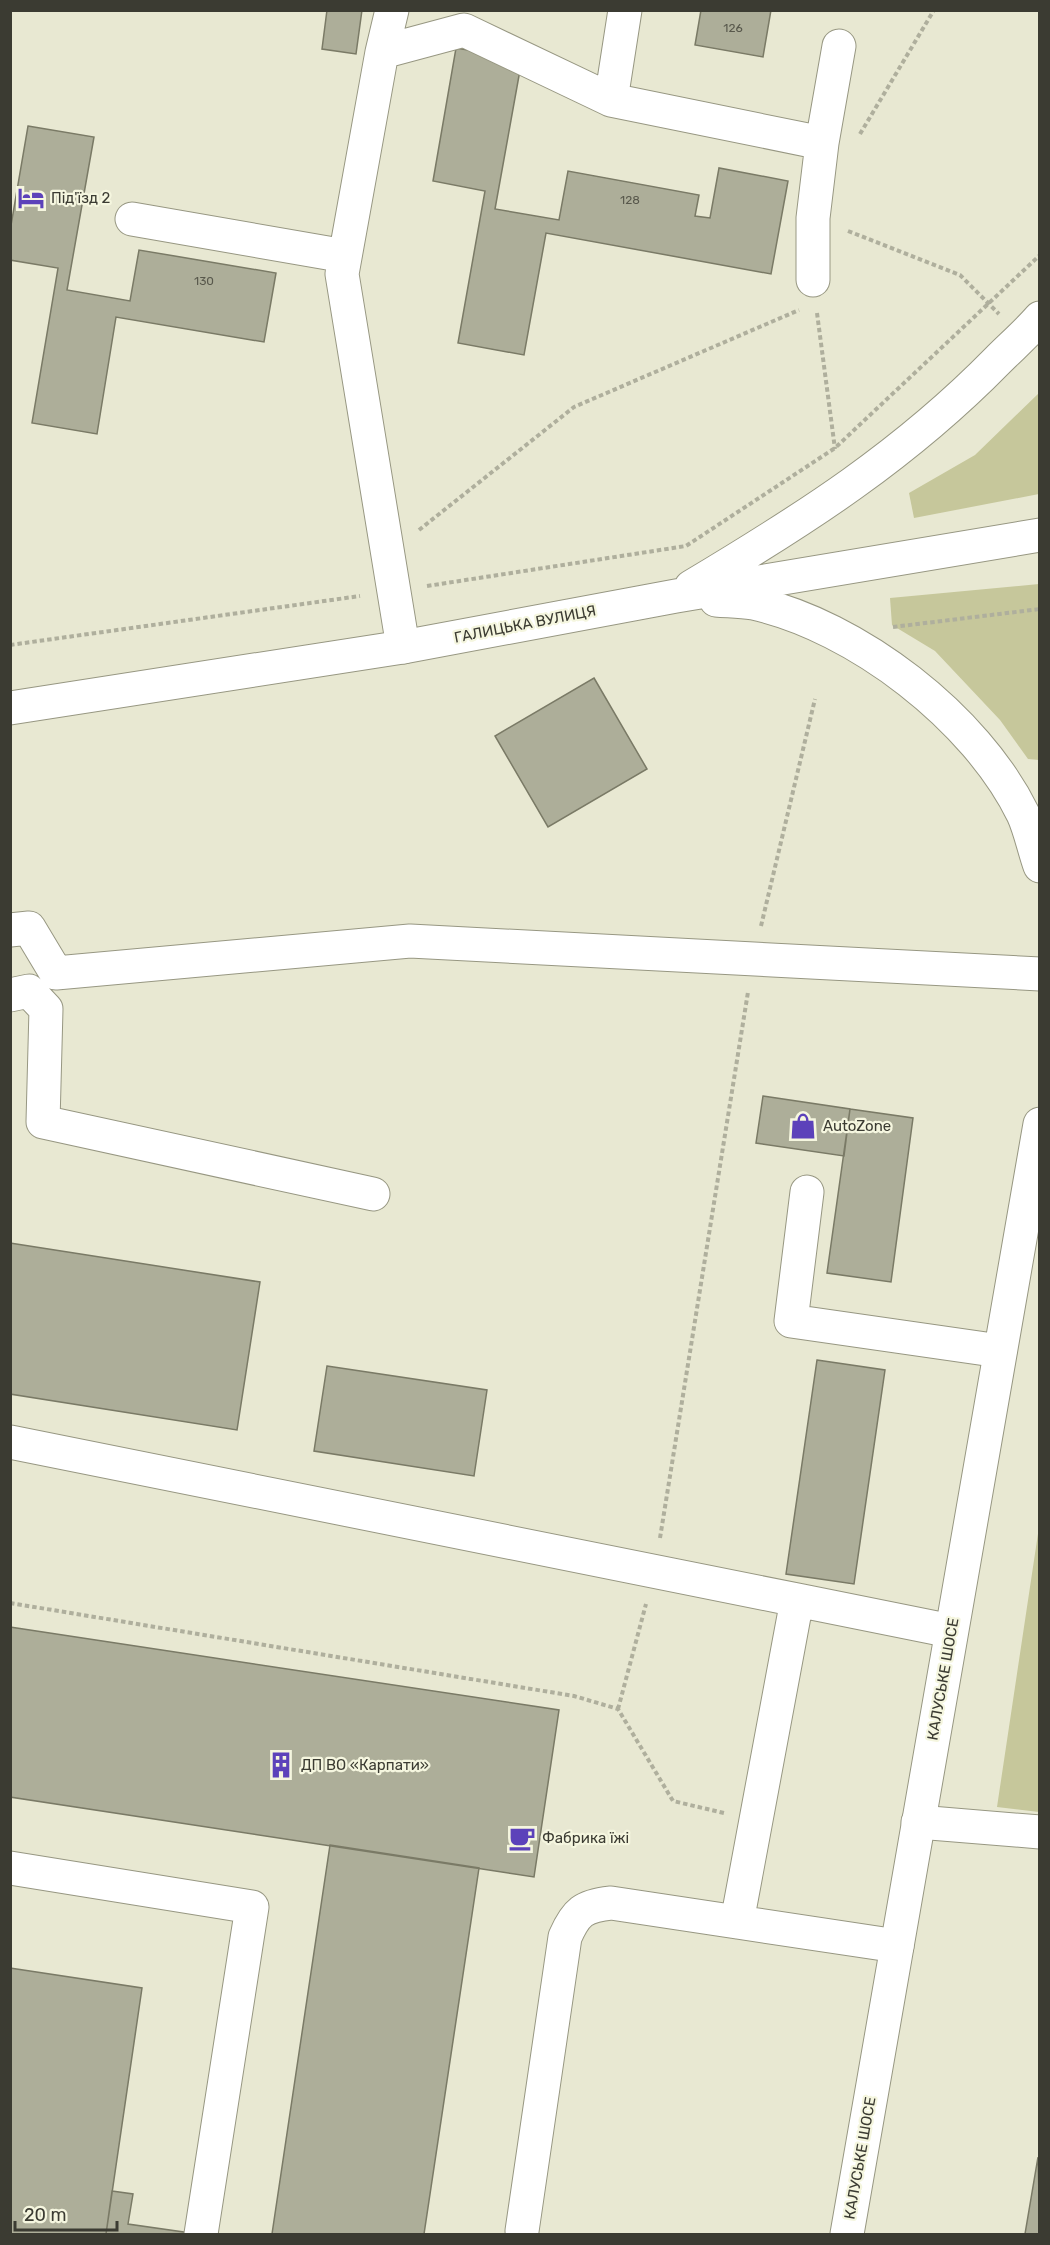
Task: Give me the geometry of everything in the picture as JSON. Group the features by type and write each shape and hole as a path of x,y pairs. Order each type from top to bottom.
{"main road":[{"path":"392,10 382,52 342,274 403,647"},
{"path":"610,100 625,10"},
{"path":"382,52 464,30 610,100 822,143"},
{"path":"814,291 813,218 822,143 839,46"},
{"path":"132,219 345,256"},
{"path":"676,596 789,529 841,492 953,406 1031,327"},
{"name":"ГАЛИЦЬКА ВУЛИЦЯ","path":"10,708 403,647 676,596 1040,535"},
{"path":"676,596 753,603 804,620 864,650 928,694 983,750 1023,814 1040,866"},
{"path":"10,930 29,928 56,973"},
{"path":"373,1194 43,1122 46,1010 20,993 56,973 410,941 1040,974"},
{"name":"КАЛУСЬКЕ ШОСЕ","path":"847,2235 1040,1124"},
{"path":"807,1192 791,1321 1000,1351"},
{"path":"10,1442 951,1632"},
{"path":"737,1922 797,1600"},
{"path":"918,1822 1040,1832"},
{"path":"10,1868 252,1907 201,2235"},
{"path":"522,2231 565,1937 574,1918 590,1905 611,1903 897,1946"}],"path":[{"path":"858,138 933,10"},
{"path":"813,218 960,275 988,303 1031,327"},
{"path":"10,645 393,591 686,546 835,448 1040,255"},
{"path":"388,554 574,407 814,291 841,492"},
{"path":"890,628 1040,609"},
{"path":"618,1709 655,1572 753,960 815,699"},
{"path":"10,1603 574,1696 618,1709 673,1801 756,1820"}],"green space":[{"path":"1039,393 1039,494 914,518 909,493 975,455"},
{"path":"1040,584 1039,760 1028,759 1000,720 935,651 892,625 890,598"},
{"path":"1039,1527 1040,1812 997,1807"}],"building":[{"path":"327,10 362,10 356,54 322,49"},
{"path":"701,10 771,10 763,57 695,45"},
{"path":"456,48 522,59 495,209 559,220 568,171 699,195 695,216 710,218 719,168 788,181 771,274 546,233 524,355 458,343 485,191 433,181"},
{"path":"28,126 94,137 67,290 130,301 139,250 276,273 264,342 116,317 97,434 32,423 58,268 10,260 10,231"},
{"path":"594,678 647,769 548,827 495,736"},
{"name":"AutoZone","path":"763,1096 850,1109 844,1156 756,1143"},
{"path":"850,1109 913,1118 891,1282 827,1273"},
{"path":"10,1243 260,1282 237,1430 10,1394"},
{"path":"817,1360 885,1370 854,1584 786,1574"},
{"path":"327,1366 487,1390 474,1476 314,1451"},
{"name":"ДП ВО «Карпати»","path":"10,1627 559,1710 534,1877 10,1797"},
{"path":"330,1845 479,1868 424,2234 272,2234"},
{"path":"10,1968 142,1988 106,2234 10,2234"},
{"path":"1038,2157 1040,2234 1025,2234"},
{"path":"112,2191 133,2194 128,2224 198,2234 106,2234"}],"place":[{"name":"Під'їзд 2","path":"31,198"},
{"name":"AutoZone","path":"803,1126"},
{"name":"ДП ВО «Карпати»","path":"281,1765"},
{"name":"Фабрика їжі","path":"522,1838"}]}
